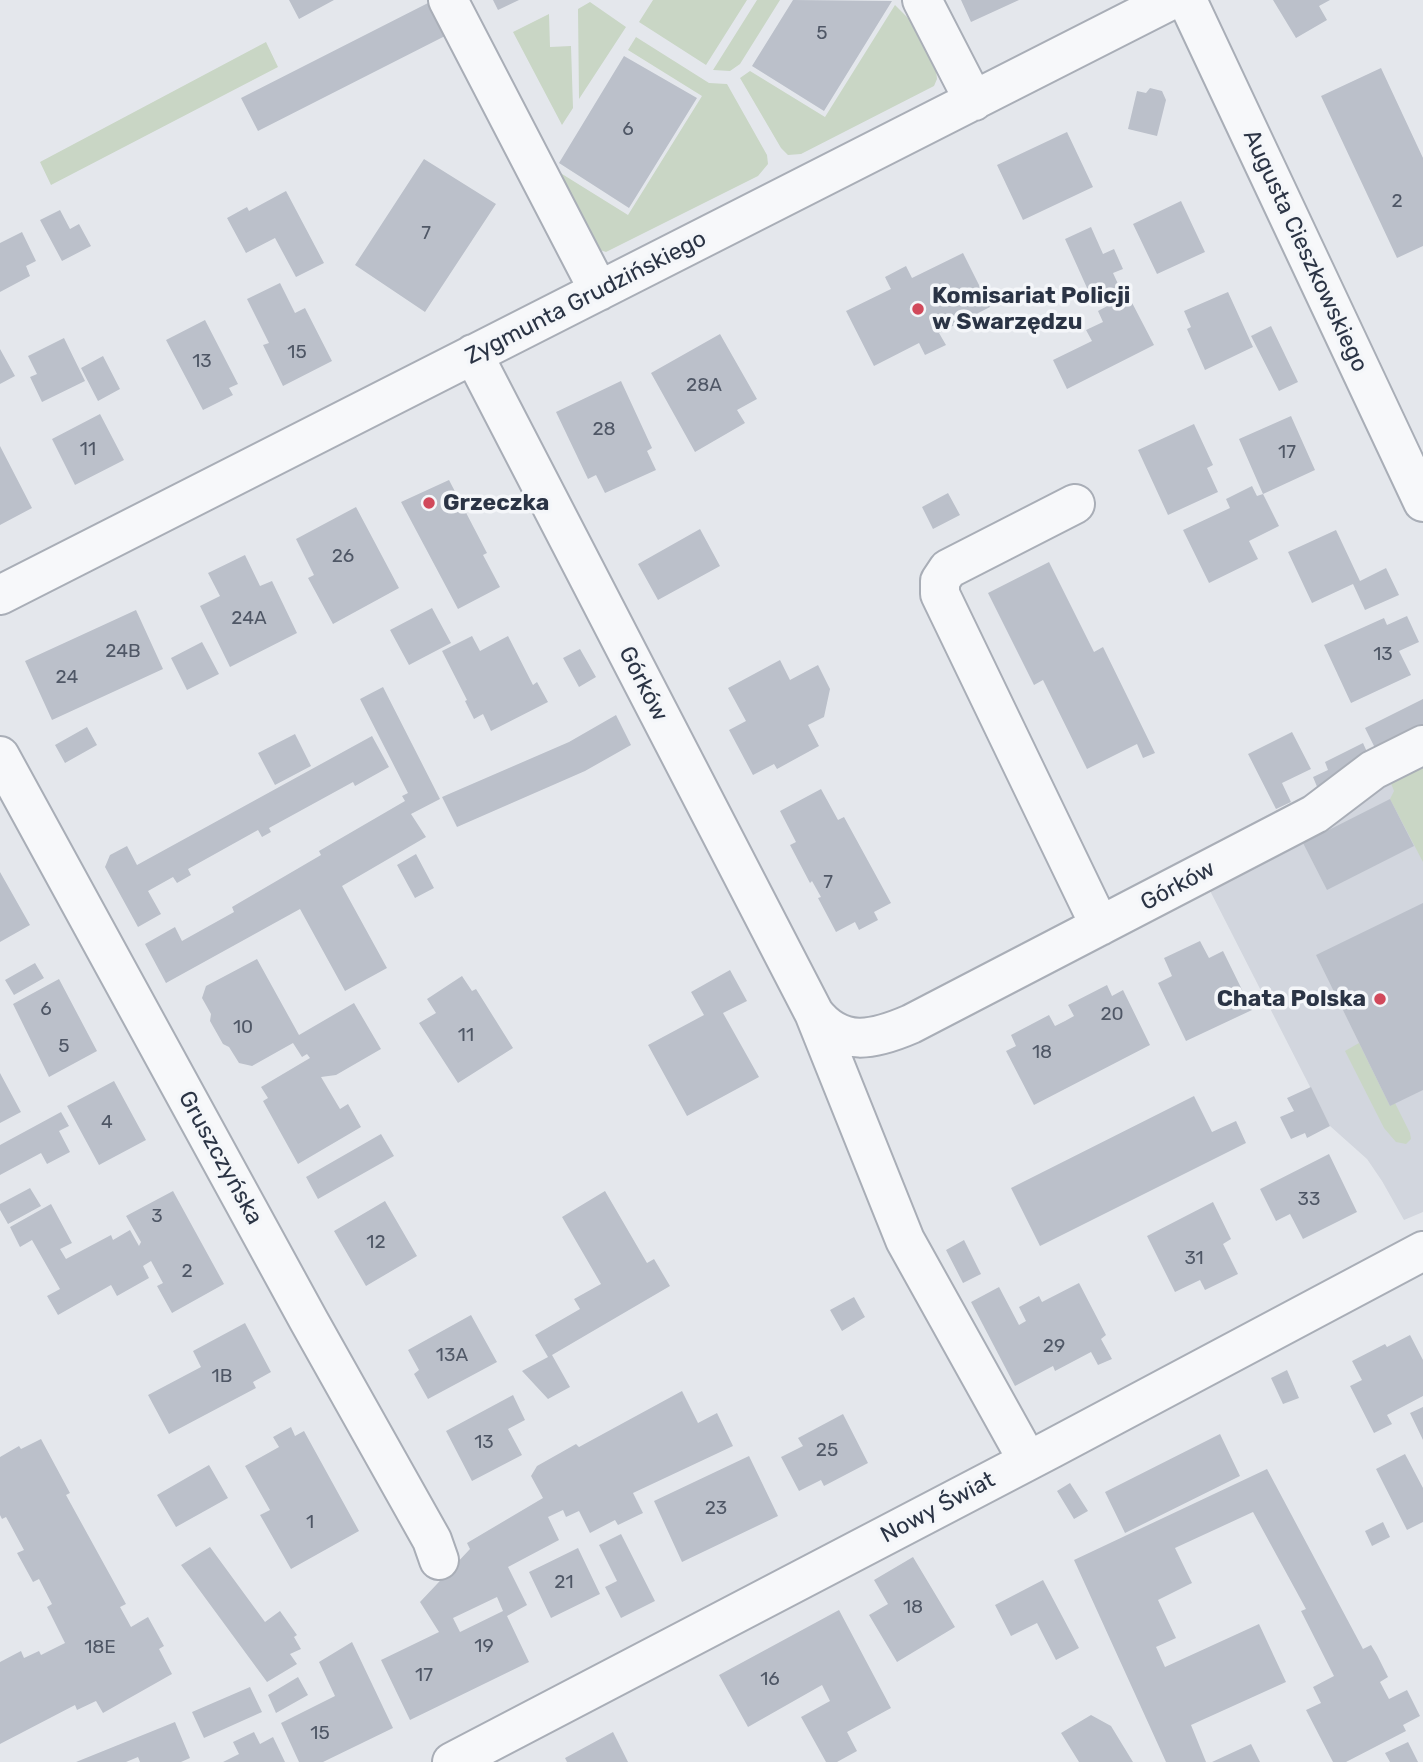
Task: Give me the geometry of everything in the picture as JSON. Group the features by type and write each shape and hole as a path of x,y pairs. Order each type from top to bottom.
{"street":[{"path":"448,0 599,291"},
{"path":"922,0 974,101"},
{"name":"Zygmunta Grudzińskiego","path":"0,595 1171,0"},
{"name":"Augusta Cieszkowskiego","path":"1187,0 1423,502"},
{"name":"Górków","path":"473,354 814,1013 905,1240 1028,1461"},
{"path":"1074,504 948,569 940,581 940,594 1100,926"},
{"name":"Górków","path":"814,1013 832,1032 845,1037 868,1037 895,1031 1315,814 1374,770 1423,746"},
{"name":"Gruszczyńska","path":"0,756 432,1540 439,1559"},
{"name":"Nowy Świat","path":"452,1762 1423,1251"}],"shaded area":[{"path":"1423,756 1423,1212 1404,1220 1367,1159 1330,1126 1204,879"}],"green space":[{"path":"653,0 747,0 706,65 639,22"},
{"path":"757,0 780,0 740,64 730,71 713,70"},
{"path":"590,2 626,27 579,99 578,9"},
{"path":"895,5 911,21 936,70 937,79 934,86 801,154 788,155 781,148 740,78 750,71 825,117"},
{"path":"549,14 550,47 571,46 573,108 562,125 513,32"},
{"path":"636,37 709,83 727,84 767,155 768,164 758,176 606,252 597,249 554,169 628,215 702,96 628,50"},
{"path":"266,42 278,67 51,185 40,162"},
{"path":"1423,756 1423,862 1390,799 1394,791 1387,773"},
{"path":"1359,1043 1390,1106 1395,1103 1410,1133 1411,1139 1406,1144 1396,1142 1384,1128 1345,1051"}],"building":[{"path":"289,0 334,0 299,19"},
{"path":"493,0 519,0 498,10"},
{"path":"793,0 892,1 824,111 752,66"},
{"path":"961,0 1019,0 971,22"},
{"path":"1273,0 1330,0 1319,6 1327,20 1296,38"},
{"path":"428,3 445,36 258,131 241,98"},
{"path":"624,56 697,98 629,208 559,163"},
{"path":"1381,68 1423,158 1423,246 1397,258 1321,96"},
{"path":"1150,88 1162,91 1166,100 1157,136 1128,129 1137,91 1146,93"},
{"path":"1067,132 1093,187 1023,220 997,165"},
{"path":"424,159 496,204 425,312 355,265"},
{"path":"286,191 324,263 296,277 275,238 246,253 227,218 247,207 249,211"},
{"path":"1181,201 1205,252 1157,274 1133,224"},
{"path":"60,210 70,229 79,224 91,246 62,261 40,220"},
{"path":"1091,227 1103,254 1114,249 1123,269 1113,273 1119,286 1092,299 1065,239"},
{"path":"22,232 36,261 26,266 30,276 0,292 0,243"},
{"name":"Komisariat Policji w Swarzędzu","path":"963,253 990,307 939,333 946,345 925,355 919,343 874,366 846,311 891,289 885,277 906,266 912,278"},
{"path":"280,283 295,313 305,308 332,361 283,386 263,345 269,343 247,299"},
{"path":"1228,292 1253,347 1205,370 1187,329 1191,327 1184,311"},
{"path":"1128,295 1154,345 1067,389 1053,360 1092,341 1086,330 1103,322 1098,311"},
{"path":"205,320 238,384 229,388 233,395 203,410 166,340"},
{"path":"1271,326 1298,382 1279,391 1251,336"},
{"path":"720,334 757,399 737,410 745,423 695,452 651,373"},
{"path":"64,338 85,381 42,402 30,377 37,374 28,356"},
{"path":"0,349 15,376 0,384"},
{"path":"103,356 120,389 98,401 81,368"},
{"path":"621,381 652,448 647,451 656,470 605,493 596,475 588,479 556,412"},
{"path":"100,414 124,460 75,485 52,439"},
{"path":"1291,416 1315,470 1263,494 1239,439"},
{"path":"1194,424 1213,465 1207,468 1218,492 1168,515 1138,450"},
{"path":"0,446 32,508 0,525"},
{"path":"449,480 487,553 483,555 500,587 458,609 401,502"},
{"path":"1252,486 1257,496 1263,494 1279,526 1249,541 1258,559 1209,583 1183,530 1230,508 1226,499"},
{"path":"948,493 960,515 933,529 922,507"},
{"path":"356,507 399,588 333,624 308,578 314,575 296,539"},
{"path":"700,529 720,566 658,600 638,564"},
{"path":"1336,530 1360,581 1386,568 1399,595 1365,610 1353,584 1312,603 1288,552"},
{"path":"245,555 260,586 272,581 297,633 230,667 200,606 220,596 208,573"},
{"path":"1049,562 1094,652 1103,647 1155,753 1143,758 1137,744 1087,769 1043,680 1034,685 988,593"},
{"path":"432,608 451,643 409,665 390,630"},
{"path":"136,610 163,669 52,720 25,661"},
{"path":"1407,616 1419,642 1399,651 1411,675 1351,703 1324,645 1384,618 1387,625"},
{"path":"472,636 480,651 508,636 533,685 537,682 548,702 491,731 483,714 474,719 442,651"},
{"path":"202,642 219,674 187,690 171,658"},
{"path":"580,649 596,677 579,687 563,658"},
{"path":"780,660 790,680 818,665 830,689 824,717 808,725 819,746 777,769 774,764 753,775 729,730 746,721 728,688"},
{"path":"383,687 440,799 411,814 426,837 342,886 387,968 345,991 300,909 166,983 145,944 175,927 182,941 234,912 232,907 321,855 319,851 405,801 402,796 408,793 360,699"},
{"path":"1423,699 1423,737 1380,758 1365,728"},
{"path":"616,715 631,745 585,771 457,827 442,797 569,742"},
{"path":"87,727 97,745 65,763 55,745"},
{"path":"1292,732 1311,769 1282,783 1291,802 1276,809 1248,754"},
{"path":"295,734 311,766 275,785 258,753"},
{"path":"372,736 389,767 355,786 353,782 269,828 271,832 262,837 258,830 188,869 191,875 177,883 173,877 148,891 161,914 138,927 105,867 110,855 127,846 137,865"},
{"path":"1363,743 1371,761 1318,789 1313,777 1328,770 1325,762"},
{"path":"821,789 838,820 844,817 891,903 874,912 878,920 859,930 855,922 836,932 818,898 821,897 812,881 810,883 790,845 796,842 780,811"},
{"path":"1390,799 1414,846 1327,890 1303,843"},
{"path":"416,854 434,888 415,898 397,865"},
{"path":"0,872 30,925 0,942"},
{"name":"Chata Polska","path":"1423,903 1423,1090 1390,1106 1316,955"},
{"path":"1200,941 1209,958 1223,951 1252,1010 1186,1041 1158,983 1172,976 1164,958"},
{"path":"257,959 299,1035 354,1003 381,1049 336,1075 321,1077 340,1109 348,1104 361,1127 298,1164 263,1101 268,1098 261,1087 310,1058 307,1054 302,1057 293,1043 252,1066 239,1063 229,1047 223,1044 210,1021 211,1014 202,998 206,986"},
{"path":"35,963 44,978 14,995 5,980"},
{"path":"730,970 747,1001 723,1013 759,1077 687,1116 648,1045 704,1015 691,992"},
{"path":"462,976 472,991 476,989 513,1048 458,1083 419,1023 436,1013 427,999"},
{"path":"59,979 97,1051 49,1077 13,1004"},
{"path":"1107,985 1112,996 1123,990 1150,1045 1034,1105 1006,1051 1016,1046 1011,1035 1049,1015 1055,1026 1065,1021 1074,1016 1068,1005"},
{"path":"0,1073 21,1112 0,1123"},
{"path":"114,1081 146,1140 99,1165 67,1106"},
{"path":"1311,1087 1330,1126 1307,1138 1305,1133 1291,1139 1280,1117 1294,1111 1287,1098"},
{"path":"1194,1096 1212,1132 1236,1121 1246,1143 1040,1246 1011,1188"},
{"path":"61,1112 69,1126 59,1131 70,1152 47,1164 41,1153 0,1175 0,1145"},
{"path":"381,1134 394,1156 318,1199 306,1177"},
{"path":"1329,1154 1357,1212 1303,1239 1290,1214 1276,1221 1260,1189"},
{"path":"30,1188 41,1206 8,1224 0,1210 0,1204"},
{"path":"173,1191 224,1284 172,1313 157,1286 163,1283 151,1261 143,1266 149,1278 117,1296 111,1285 58,1315 47,1296 60,1289 32,1240 20,1247 10,1227 51,1204 72,1243 60,1249 66,1259 111,1235 113,1240 130,1230 139,1246 141,1242 126,1216"},
{"path":"605,1191 647,1263 654,1259 670,1286 552,1355 570,1387 548,1399 522,1371 548,1357 535,1335 580,1309 574,1299 601,1284 562,1217"},
{"path":"385,1201 417,1256 366,1286 334,1231"},
{"path":"1213,1202 1231,1239 1223,1244 1238,1274 1205,1290 1200,1280 1175,1292 1147,1236"},
{"path":"964,1240 981,1274 963,1283 946,1250"},
{"path":"1079,1283 1106,1335 1101,1339 1112,1359 1098,1365 1091,1352 1055,1371 1053,1366 1015,1386 971,1302 999,1287 1019,1325 1026,1321 1019,1307 1039,1296 1042,1302"},
{"path":"854,1297 865,1317 842,1331 830,1310"},
{"path":"471,1315 497,1362 428,1399 414,1374 419,1370 408,1350"},
{"path":"245,1323 271,1372 253,1382 256,1388 169,1434 148,1395 201,1367 193,1351"},
{"path":"1410,1335 1423,1360 1423,1396 1387,1415 1392,1424 1374,1433 1350,1386 1362,1380 1352,1361"},
{"path":"1287,1370 1299,1398 1283,1404 1271,1378"},
{"path":"682,1391 698,1423 717,1413 733,1446 633,1493 643,1513 618,1525 615,1520 590,1533 579,1511 566,1517 563,1510 548,1517 559,1540 508,1567 527,1605 507,1616 529,1662 410,1720 381,1660 439,1632 420,1602 470,1549 467,1543 543,1498 531,1476 537,1466 576,1444 579,1447","holes":["497,1597 503,1611 460,1632 453,1618"]},
{"path":"513,1395 525,1420 508,1429 522,1455 472,1481 446,1431"},
{"path":"1423,1407 1423,1440 1410,1413"},
{"path":"843,1414 868,1463 824,1486 821,1480 799,1491 781,1457 803,1446 798,1438"},
{"path":"291,1427 295,1436 304,1431 359,1531 291,1569 260,1515 270,1510 245,1466 279,1447 273,1437"},
{"path":"1220,1434 1240,1476 1125,1533 1105,1492"},
{"path":"41,1439 70,1493 66,1495 126,1604 120,1607 131,1627 148,1617 164,1646 159,1649 172,1674 103,1713 96,1701 77,1710 75,1705 0,1744 0,1662 21,1651 24,1658 39,1651 41,1655 65,1643 47,1607 52,1604 39,1579 33,1582 17,1553 24,1550 6,1517 2,1519 0,1515 0,1457 19,1446 21,1449"},
{"path":"1405,1454 1423,1488 1423,1522 1407,1530 1376,1469"},
{"path":"749,1456 778,1516 682,1562 654,1501"},
{"path":"209,1465 228,1498 176,1527 157,1495"},
{"path":"1267,1469 1363,1649 1371,1645 1377,1655 1388,1677 1380,1682 1389,1699 1407,1690 1420,1716 1403,1725 1406,1731 1346,1762 1333,1762 1306,1710 1321,1703 1313,1687 1334,1676 1301,1611 1306,1609 1253,1512 1175,1548 1192,1583 1158,1600 1176,1638 1156,1647 1165,1667 1259,1624 1286,1682 1191,1725 1206,1762 1166,1762 1074,1560"},
{"path":"1070,1483 1088,1511 1074,1519 1057,1491"},
{"path":"1383,1522 1390,1537 1372,1546 1365,1531"},
{"path":"621,1534 655,1601 621,1618 605,1587 617,1581 599,1545"},
{"path":"210,1547 265,1622 280,1611 297,1635 294,1637 301,1649 290,1654 297,1664 267,1682 181,1565"},
{"path":"578,1548 600,1594 551,1618 529,1572"},
{"path":"913,1557 955,1627 897,1662 869,1615 888,1604 874,1580"},
{"path":"1043,1580 1079,1648 1056,1660 1037,1623 1011,1636 995,1605"},
{"path":"839,1610 891,1708 847,1732 857,1751 837,1762 826,1762 801,1717 830,1701 822,1685 748,1727 719,1675"},
{"path":"352,1642 393,1728 323,1762 299,1762 281,1723 335,1696 319,1662"},
{"path":"298,1677 308,1695 276,1713 268,1695"},
{"path":"250,1687 262,1712 204,1738 192,1712"},
{"path":"1091,1715 1111,1726 1133,1762 1079,1762 1061,1733"},
{"path":"175,1722 190,1758 181,1762 140,1762 138,1757 126,1762 76,1762"},
{"path":"254,1732 260,1744 273,1737 285,1762 223,1762 239,1754 233,1742"},
{"path":"613,1732 628,1762 567,1762 565,1758"},
{"path":"1408,1742 1418,1762 1390,1762 1385,1753"},
{"path":"1251,1744 1260,1762 1212,1762"}],"place":[{"name":"Komisariat Policji w Swarzędzu","path":"918,309"},
{"name":"Grzeczka","path":"429,503"},
{"name":"Chata Polska","path":"1380,999"}]}
